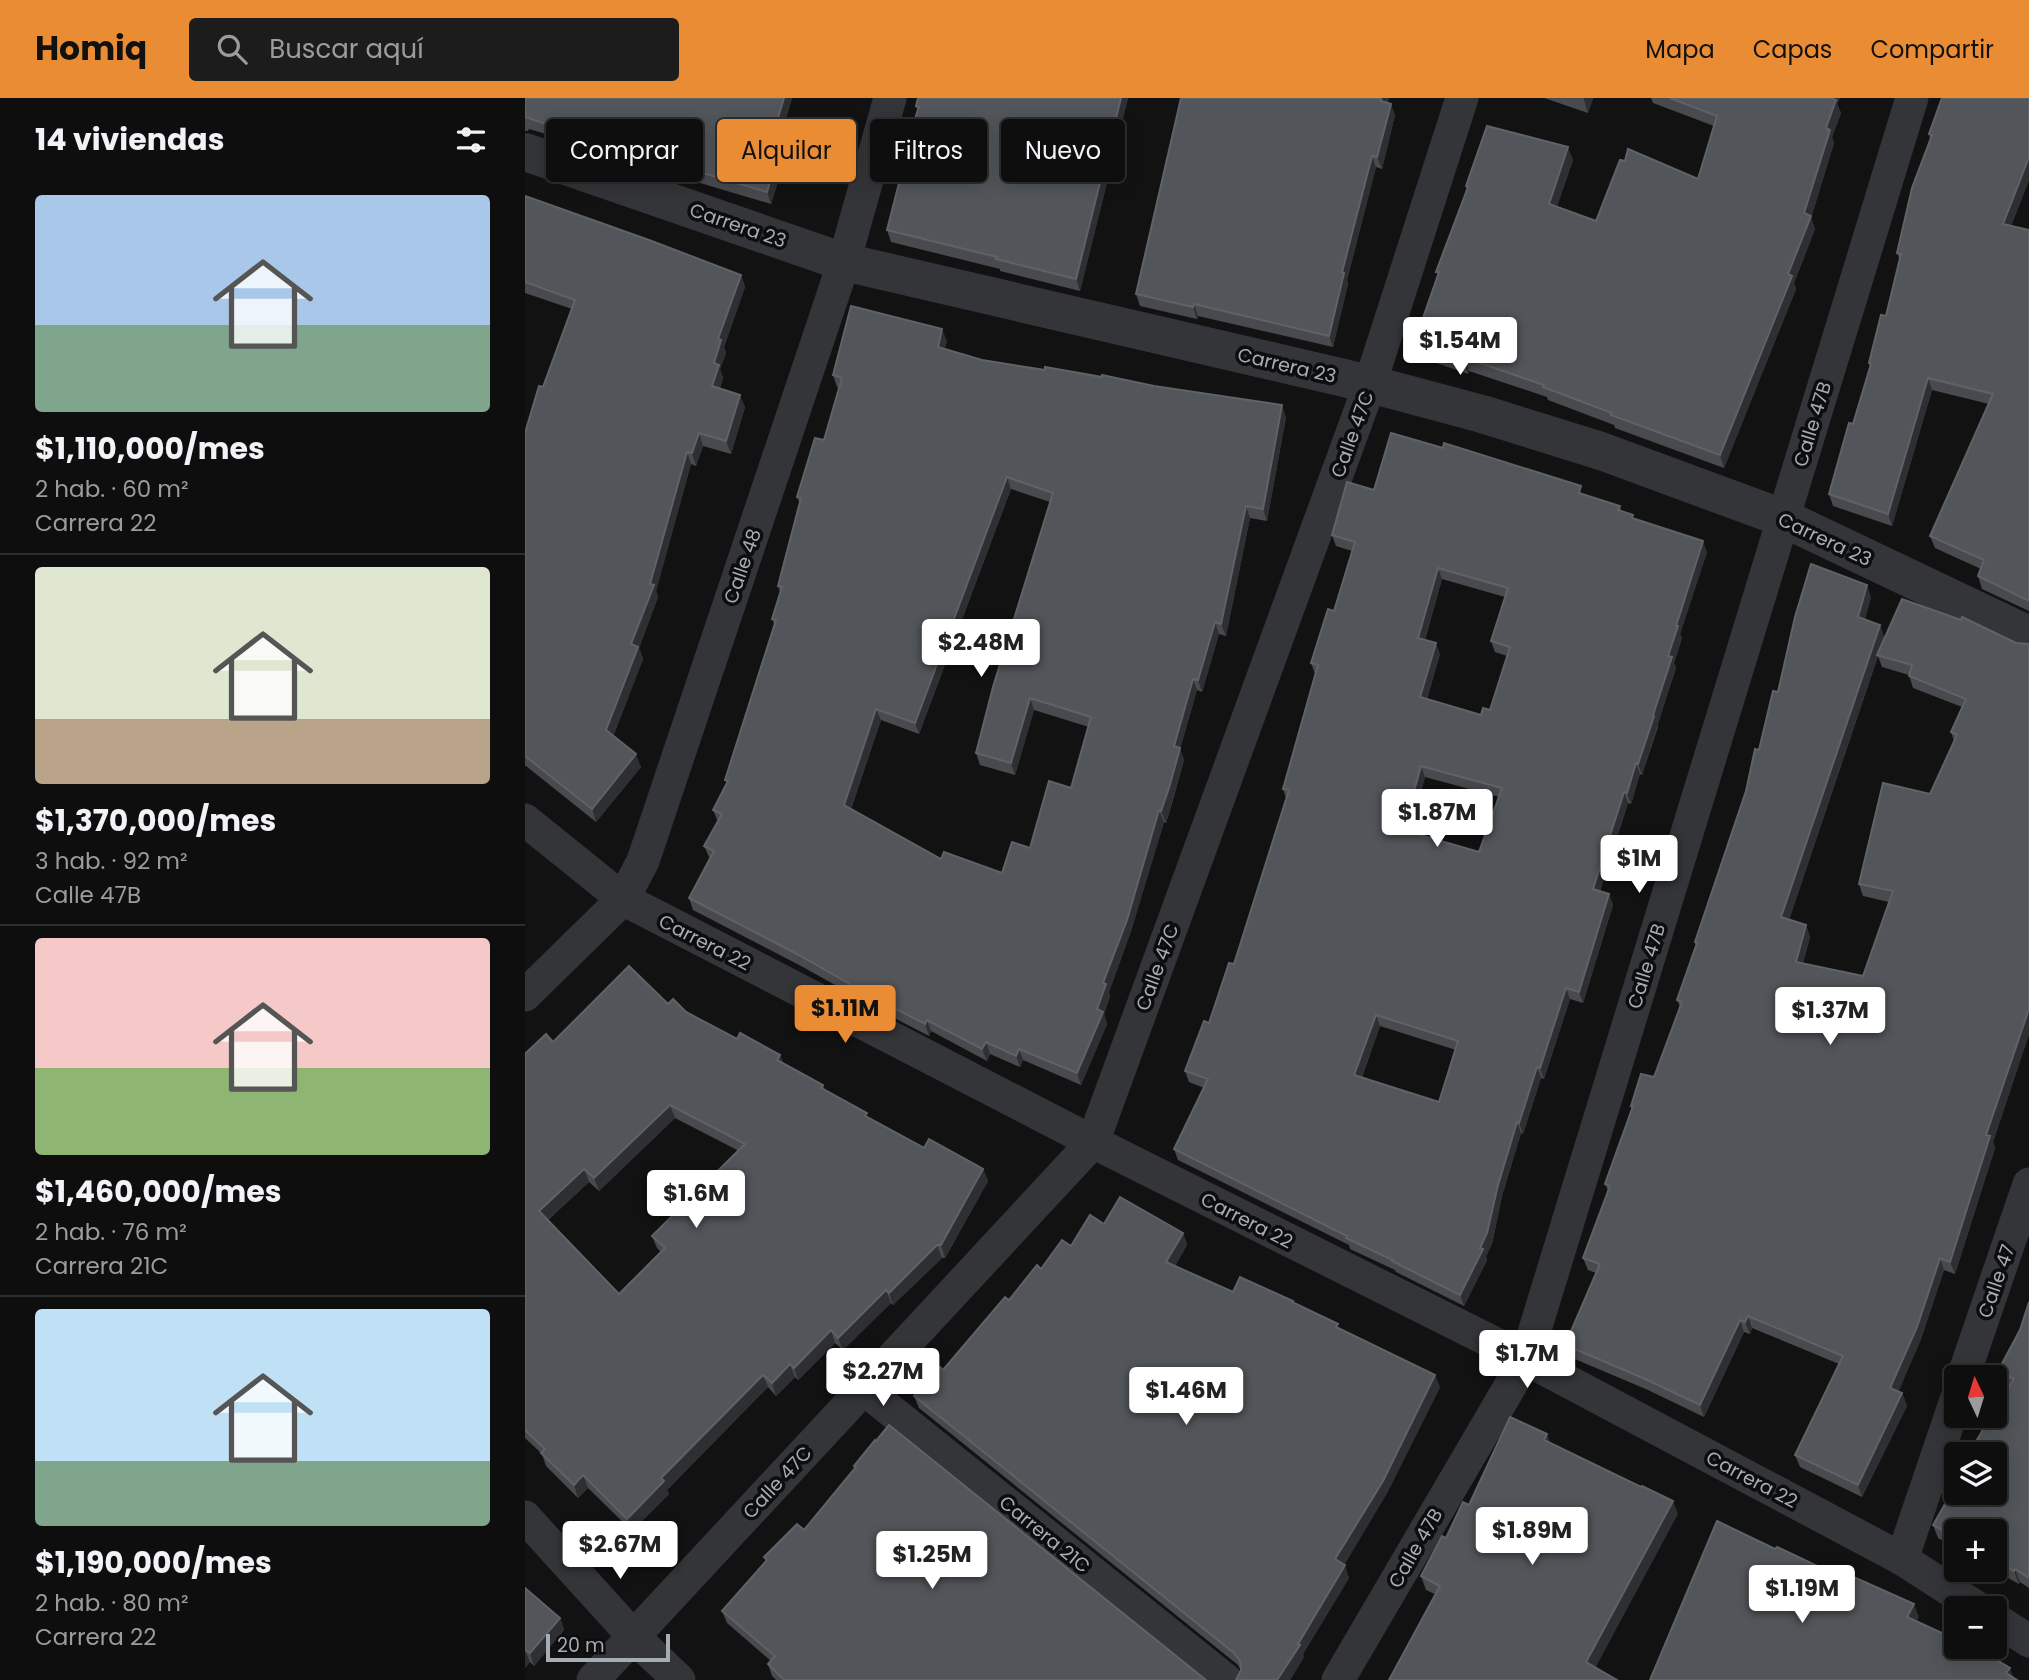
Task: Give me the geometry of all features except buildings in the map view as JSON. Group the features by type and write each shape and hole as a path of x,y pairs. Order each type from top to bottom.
{"street":[{"name":"Calle 48","path":"525,995 623,899 643,861 843,261 890,98"},
{"name":"Calle 47C","path":"593,1680 1093,1142 1370,384 1462,98"},
{"name":"Calle 47B","path":"1338,1680 1526,1359 1912,98"},
{"name":"Carrera 23","path":"525,152 843,261 1370,384 1482,414 1601,451 1783,518 2029,635"},
{"name":"Carrera 22","path":"525,820 623,899 1093,1142 1526,1359 1902,1559 1959,1596"},
{"name":"Calle 47","path":"1967,1365 2029,1184"},
{"name":"Carrera 21C","path":"864,1389 1226,1680"},
{"path":"1902,1559 1947,1428"},
{"path":"525,1517 634,1637 679,1680"},
{"path":"2007,1627 2029,1641"}]}
